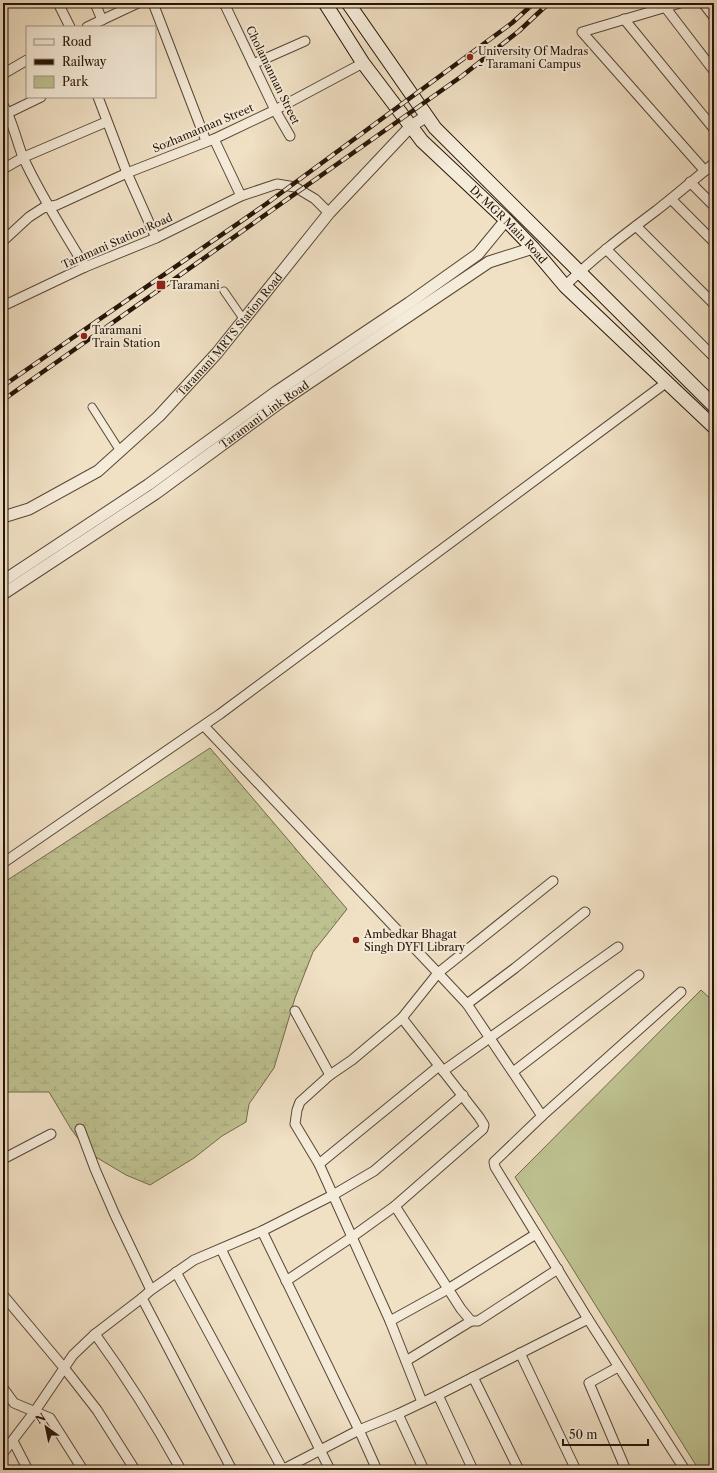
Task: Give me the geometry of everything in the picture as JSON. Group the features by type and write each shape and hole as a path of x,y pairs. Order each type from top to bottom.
{"main road":[{"name":"Dr MGR Main Road","path":"326,3 363,63 422,141 506,220 533,248 565,286 714,427"},
{"name":"Dr MGR Main Road","path":"348,3 435,128 714,406"}],"street":[{"path":"58,3 70,26"},
{"path":"94,3 102,20"},
{"path":"88,26 138,3"},
{"path":"153,3 210,140 241,196"},
{"name":"Cholamannan Street","path":"224,3 275,110 290,136"},
{"path":"680,3 582,32 705,171"},
{"path":"702,3 714,17"},
{"path":"665,7 714,71"},
{"path":"624,19 714,129"},
{"path":"253,64 305,40"},
{"path":"3,74 26,61"},
{"name":"Sozhamannan Street","path":"3,241 29,217 43,208 57,205 127,173 210,140 275,110 363,63"},
{"path":"38,98 5,109 24,157 49,206 86,267"},
{"path":"98,98 106,122 127,173 156,238"},
{"name":"Taramani MRTS Station Road","path":"3,517 29,509 98,470 159,416 217,353 329,213 411,126 426,116"},
{"path":"3,169 24,157 106,122"},
{"path":"565,286 606,249 671,199 714,163"},
{"path":"690,182 714,206"},
{"name":"Taramani Station Road","path":"3,306 86,267 156,238 241,196 277,184 295,187 315,199 329,213"},
{"path":"671,199 714,242"},
{"name":"Taramani Link Road","path":"3,581 148,485 276,392 409,303 478,254 506,220"},
{"path":"636,226 714,304"},
{"name":"Taramani Link Road","path":"3,594 155,494 282,401 489,262 533,248"},
{"path":"606,249 714,357"},
{"path":"224,290 244,320"},
{"path":"3,863 204,726 667,382"},
{"path":"92,407 120,451"},
{"path":"204,726 467,1004 542,1116"},
{"path":"422,1402 390,1321 319,1164 295,1124 295,1117 300,1102 330,1075 352,1060 402,1018 438,973 553,881"},
{"path":"467,1004 528,958 585,912"},
{"path":"319,1164 441,1069 489,1038 618,947"},
{"path":"513,1072 639,975"},
{"path":"681,992 542,1116 494,1162 588,1319 685,1470"},
{"path":"295,1011 330,1075"},
{"path":"286,1281 395,1206 483,1129 484,1125 482,1121 402,1018"},
{"path":"3,1453 65,1369 73,1355 95,1334 194,1260 262,1231 333,1196 374,1171 463,1095"},
{"path":"80,1128 95,1169 115,1216 152,1290"},
{"path":"3,1159 51,1134"},
{"path":"395,1206 467,1318 471,1321"},
{"path":"262,1231 360,1430 377,1470"},
{"path":"390,1321 448,1289 536,1234"},
{"path":"221,1249 330,1470"},
{"path":"406,1361 471,1321 478,1321 558,1269"},
{"path":"176,1272 283,1470 360,1430 438,1395 588,1319"},
{"path":"3,1295 97,1410 135,1470"},
{"path":"142,1298 232,1470"},
{"path":"95,1334 121,1369 160,1431 181,1470"},
{"path":"520,1354 576,1470"},
{"path":"618,1367 589,1383 626,1470"},
{"path":"473,1377 519,1470"},
{"path":"3,1388 14,1403 50,1418 83,1470"},
{"path":"438,1395 472,1470"},
{"path":"398,1414 424,1470"},
{"path":"13,1441 28,1470"}],"green space":[{"path":"210,748 347,909 313,952 295,998 274,1068 249,1104 246,1122 222,1136 194,1158 150,1185 126,1175 89,1153 71,1129 49,1092 3,1092 3,883"},
{"path":"701,990 714,1002 714,1470 699,1470 515,1177"}],"railway":[{"path":"3,386 266,204 512,23 534,3"},
{"path":"3,400 462,76 519,31 549,3"}],"place":[{"name":"University Of Madras - Taramani Campus","path":"470,57"},
{"name":"Taramani","path":"161,285"},
{"name":"Taramani Train Station","path":"84,336"},
{"name":"Ambedkar Bhagat Singh DYFI Library","path":"356,940"}]}
